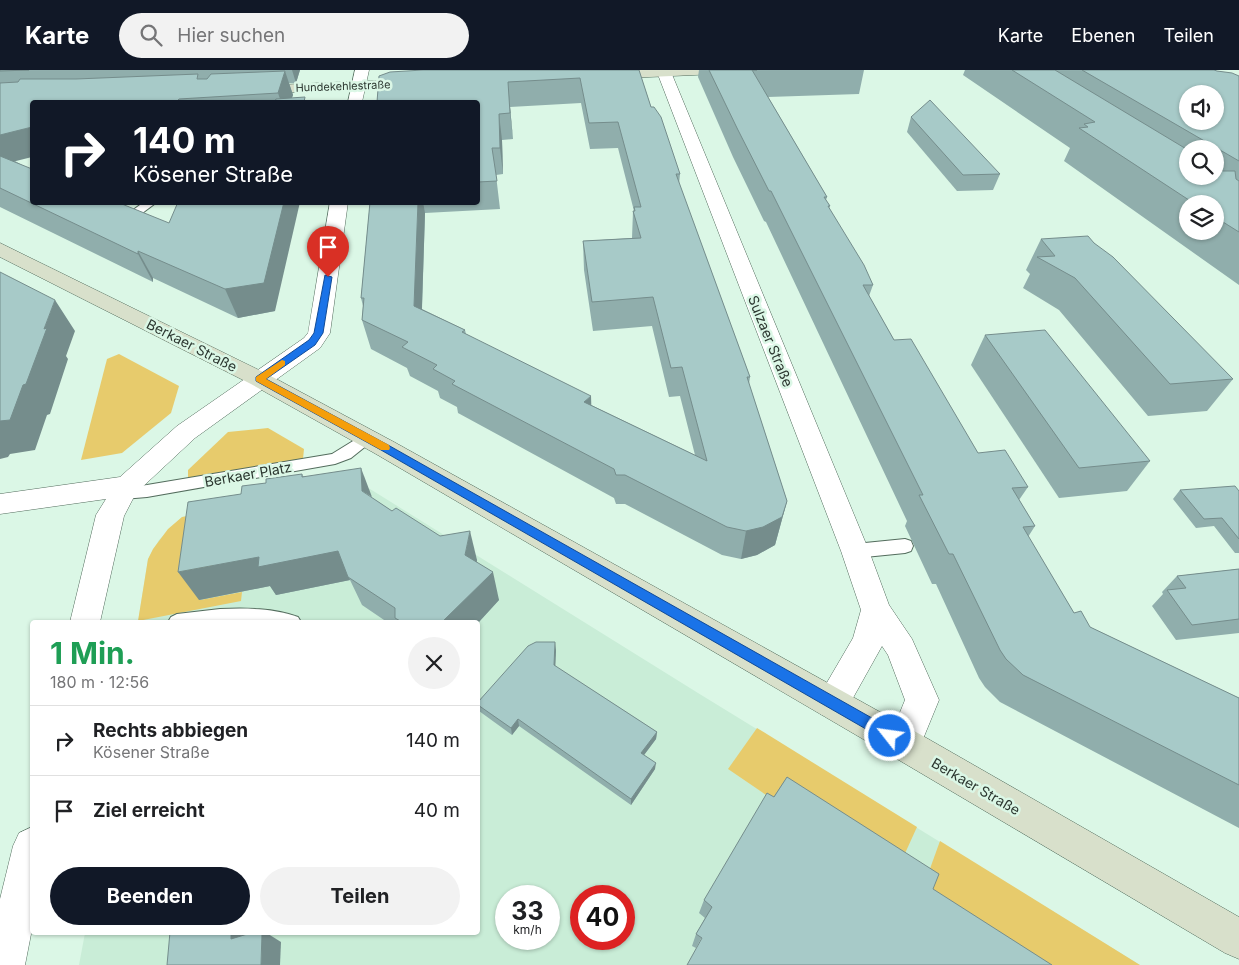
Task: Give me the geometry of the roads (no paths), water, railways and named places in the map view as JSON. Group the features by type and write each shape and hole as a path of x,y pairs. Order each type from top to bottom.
{"street":[{"path":"590,75 717,70"},
{"name":"Sulzaer Straße","path":"664,72 855,551 876,610 901,649 922,700 904,744"},
{"path":"355,100 361,76"},
{"name":"Hundekehlestraße","path":"236,91 361,76"},
{"name":"Hundekehlestraße","path":"244,78 423,77"},
{"path":"85,620 110,515 125,489 186,432 312,342 319,333 339,205"},
{"name":"Berkaer Straße","path":"0,249 259,379 366,438 904,744 1239,939"},
{"path":"0,504 125,489"},
{"path":"832,703 868,642 876,610"},
{"path":"4,965 30,854"}],"lane":[{"path":"133,215 148,205"},
{"name":"Berkaer Platz","path":"125,489 147,491 335,459 346,454 366,438"},
{"path":"855,551 905,546"},
{"path":"194,620 237,615 281,620"}]}
